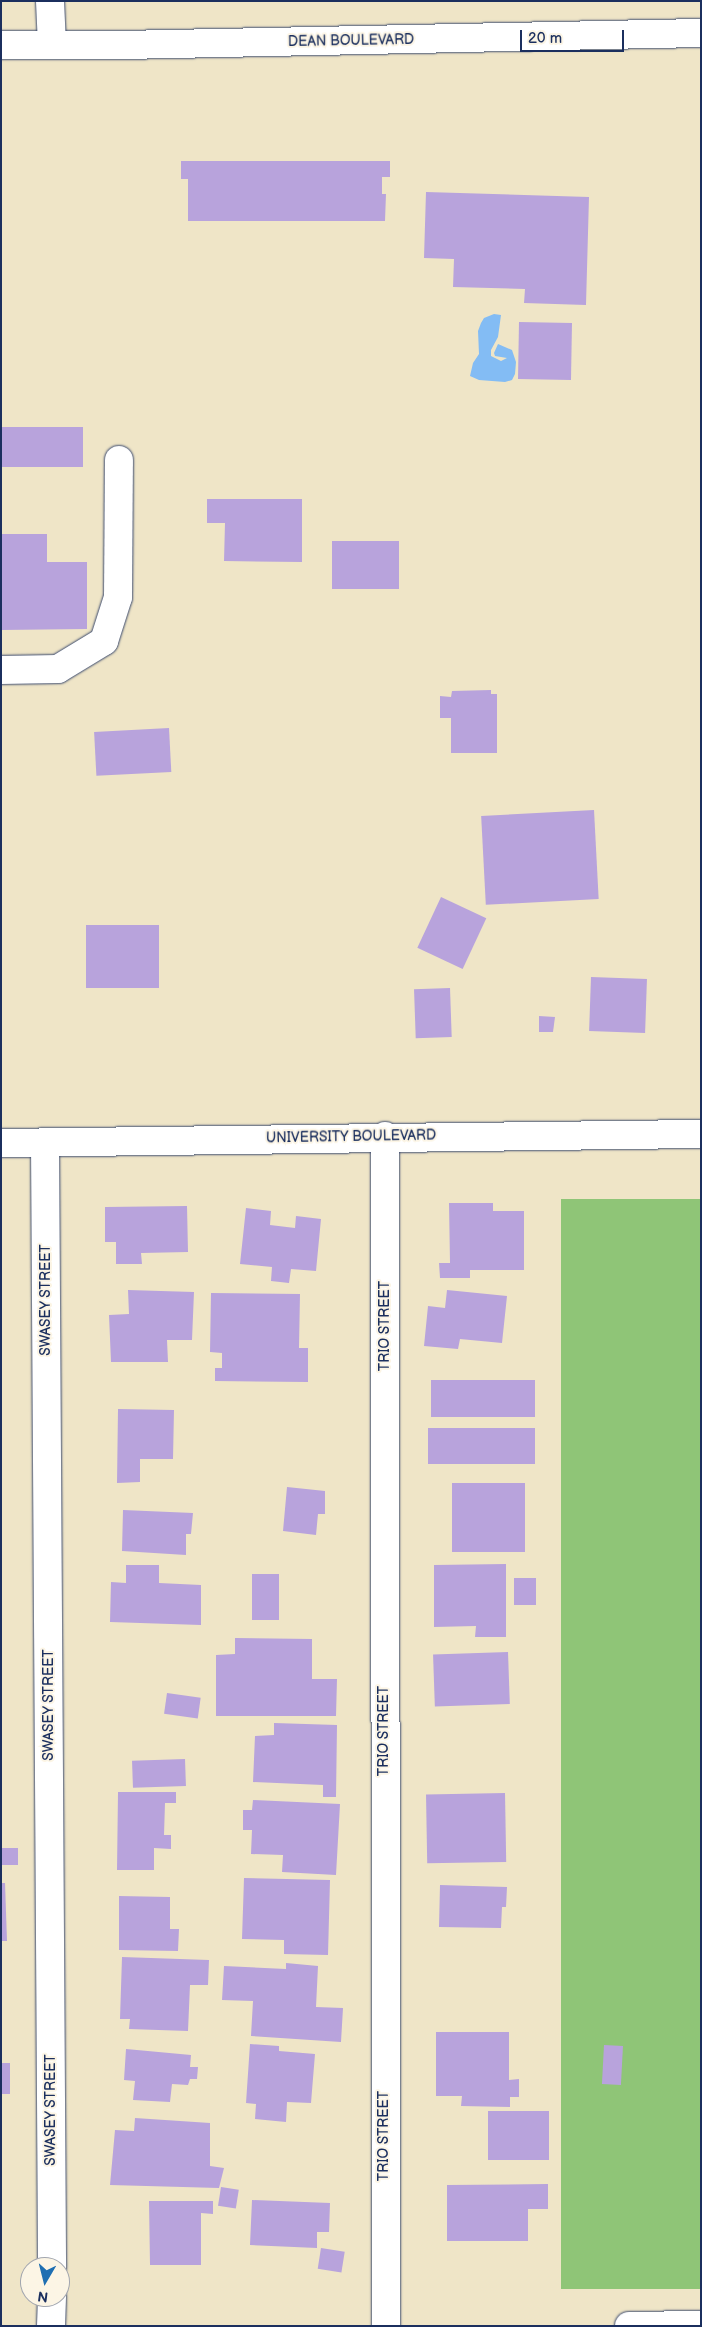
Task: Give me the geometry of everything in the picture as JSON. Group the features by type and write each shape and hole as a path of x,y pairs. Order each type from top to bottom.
{"street":[{"path":"50,1 52,44"},
{"name":"DEAN BOULEVARD","path":"1,45 123,45 701,33"},
{"path":"1,670 58,669 104,640 118,597 119,460"},
{"name":"UNIVERSITY BOULEVARD","path":"1,1143 385,1136 701,1134"},
{"name":"TRIO STREET","path":"385,1136 386,2326"},
{"name":"SWASEY STREET","path":"45,1142 52,2257"},
{"path":"51,2326 52,2307"},
{"path":"629,2326 701,2325"}],"green space":[{"path":"561,1199 701,1199 701,2289 561,2289"}],"water":[{"path":"494,314 501,315 498,337 491,350 491,356 501,361 507,358 495,356 494,353 498,344 512,350 516,362 515,374 512,380 505,382 479,380 470,376 473,363 479,354 478,331 481,323 484,318"}],"building":[{"path":"181,161 390,161 390,177 382,177 382,194 386,194 385,221 188,221 188,179 181,179"},
{"path":"426,192 589,197 586,305 524,303 525,289 453,287 454,259 424,258"},
{"path":"519,322 572,323 571,380 518,379"},
{"path":"1,427 83,427 83,467 1,467"},
{"path":"207,499 302,499 302,562 224,561 225,523 207,523"},
{"path":"1,534 47,534 47,562 87,562 87,629 1,630"},
{"path":"332,541 399,541 399,589 332,589"},
{"path":"491,690 491,694 497,694 497,753 451,753 451,718 440,718 440,696 451,697 452,691"},
{"path":"169,728 171,772 96,776 94,732"},
{"path":"594,810 599,899 486,905 481,816"},
{"path":"441,897 486,918 463,969 417,948"},
{"path":"86,925 159,925 159,988 86,988"},
{"path":"591,977 647,979 645,1033 589,1031"},
{"path":"450,988 452,1037 416,1038 414,989"},
{"path":"539,1016 555,1017 553,1032 539,1032"},
{"path":"449,1203 493,1203 493,1211 524,1211 524,1270 470,1270 470,1278 440,1278 439,1263 450,1263"},
{"path":"187,1206 188,1252 141,1253 142,1264 116,1264 116,1242 105,1242 105,1207"},
{"path":"246,1208 271,1211 270,1225 295,1228 296,1216 321,1219 316,1271 291,1269 289,1283 271,1281 272,1267 240,1264"},
{"path":"128,1290 194,1292 192,1340 167,1340 168,1362 111,1362 109,1315 129,1314"},
{"path":"447,1290 507,1296 502,1343 460,1339 458,1349 424,1346 428,1306 445,1308"},
{"path":"211,1293 300,1294 299,1348 308,1348 308,1382 215,1381 215,1368 222,1368 222,1353 210,1352"},
{"path":"431,1380 535,1380 535,1417 431,1417"},
{"path":"118,1409 174,1410 173,1459 140,1459 140,1482 117,1483"},
{"path":"428,1428 535,1428 535,1464 428,1464"},
{"path":"452,1483 525,1483 525,1552 452,1552"},
{"path":"287,1487 325,1491 325,1514 318,1514 316,1535 283,1531"},
{"path":"123,1510 193,1513 191,1534 186,1534 186,1555 122,1551"},
{"path":"506,1564 506,1637 475,1637 476,1626 434,1627 434,1565"},
{"path":"126,1565 159,1565 159,1583 201,1585 201,1625 110,1622 111,1582 126,1583"},
{"path":"252,1574 279,1574 279,1620 252,1620"},
{"path":"514,1578 536,1578 536,1605 514,1605"},
{"path":"235,1638 312,1639 312,1679 337,1679 336,1716 216,1716 216,1655 235,1654"},
{"path":"508,1652 510,1704 435,1707 433,1655"},
{"path":"167,1693 201,1698 198,1719 164,1714"},
{"path":"274,1723 337,1725 336,1797 323,1797 323,1785 253,1782 255,1736 274,1735"},
{"path":"185,1759 186,1786 133,1788 132,1761"},
{"path":"118,1792 176,1792 176,1803 165,1803 164,1835 171,1835 171,1849 154,1848 154,1870 117,1870"},
{"path":"505,1793 506,1862 427,1863 426,1794"},
{"path":"253,1800 340,1804 336,1875 282,1872 283,1855 251,1854 252,1830 243,1830 243,1810 252,1810"},
{"path":"1,1848 18,1848 18,1865 1,1865"},
{"path":"244,1878 330,1880 328,1955 284,1954 284,1940 242,1939"},
{"path":"1,1883 5,1883 7,1941 1,1941"},
{"path":"440,1885 507,1887 506,1907 502,1907 501,1928 439,1927"},
{"path":"119,1896 170,1897 170,1929 179,1929 178,1951 119,1950"},
{"path":"122,1957 209,1960 208,1985 190,1985 188,2031 129,2029 130,2019 120,2019"},
{"path":"286,1963 318,1966 316,2007 343,2008 341,2042 251,2036 253,2001 222,2000 224,1966 286,1969"},
{"path":"436,2032 509,2032 509,2080 519,2079 519,2097 510,2097 510,2107 461,2106 462,2096 436,2096"},
{"path":"250,2044 279,2046 279,2051 315,2054 311,2103 287,2102 286,2122 255,2119 256,2104 246,2103"},
{"path":"604,2045 623,2046 621,2085 602,2084"},
{"path":"126,2049 191,2055 190,2067 198,2067 197,2079 190,2079 188,2085 172,2084 170,2102 133,2100 135,2081 124,2080"},
{"path":"1,2063 10,2063 10,2094 1,2094"},
{"path":"488,2111 549,2111 549,2160 488,2160"},
{"path":"135,2118 210,2123 210,2166 224,2168 219,2188 110,2185 115,2130 134,2131"},
{"path":"548,2184 548,2209 528,2209 528,2241 447,2241 447,2185"},
{"path":"221,2187 239,2190 236,2209 218,2206"},
{"path":"252,2200 330,2203 329,2232 317,2232 317,2248 250,2245"},
{"path":"149,2201 213,2201 213,2214 201,2213 201,2265 150,2265"},
{"path":"321,2248 345,2252 341,2272 318,2269"}]}
